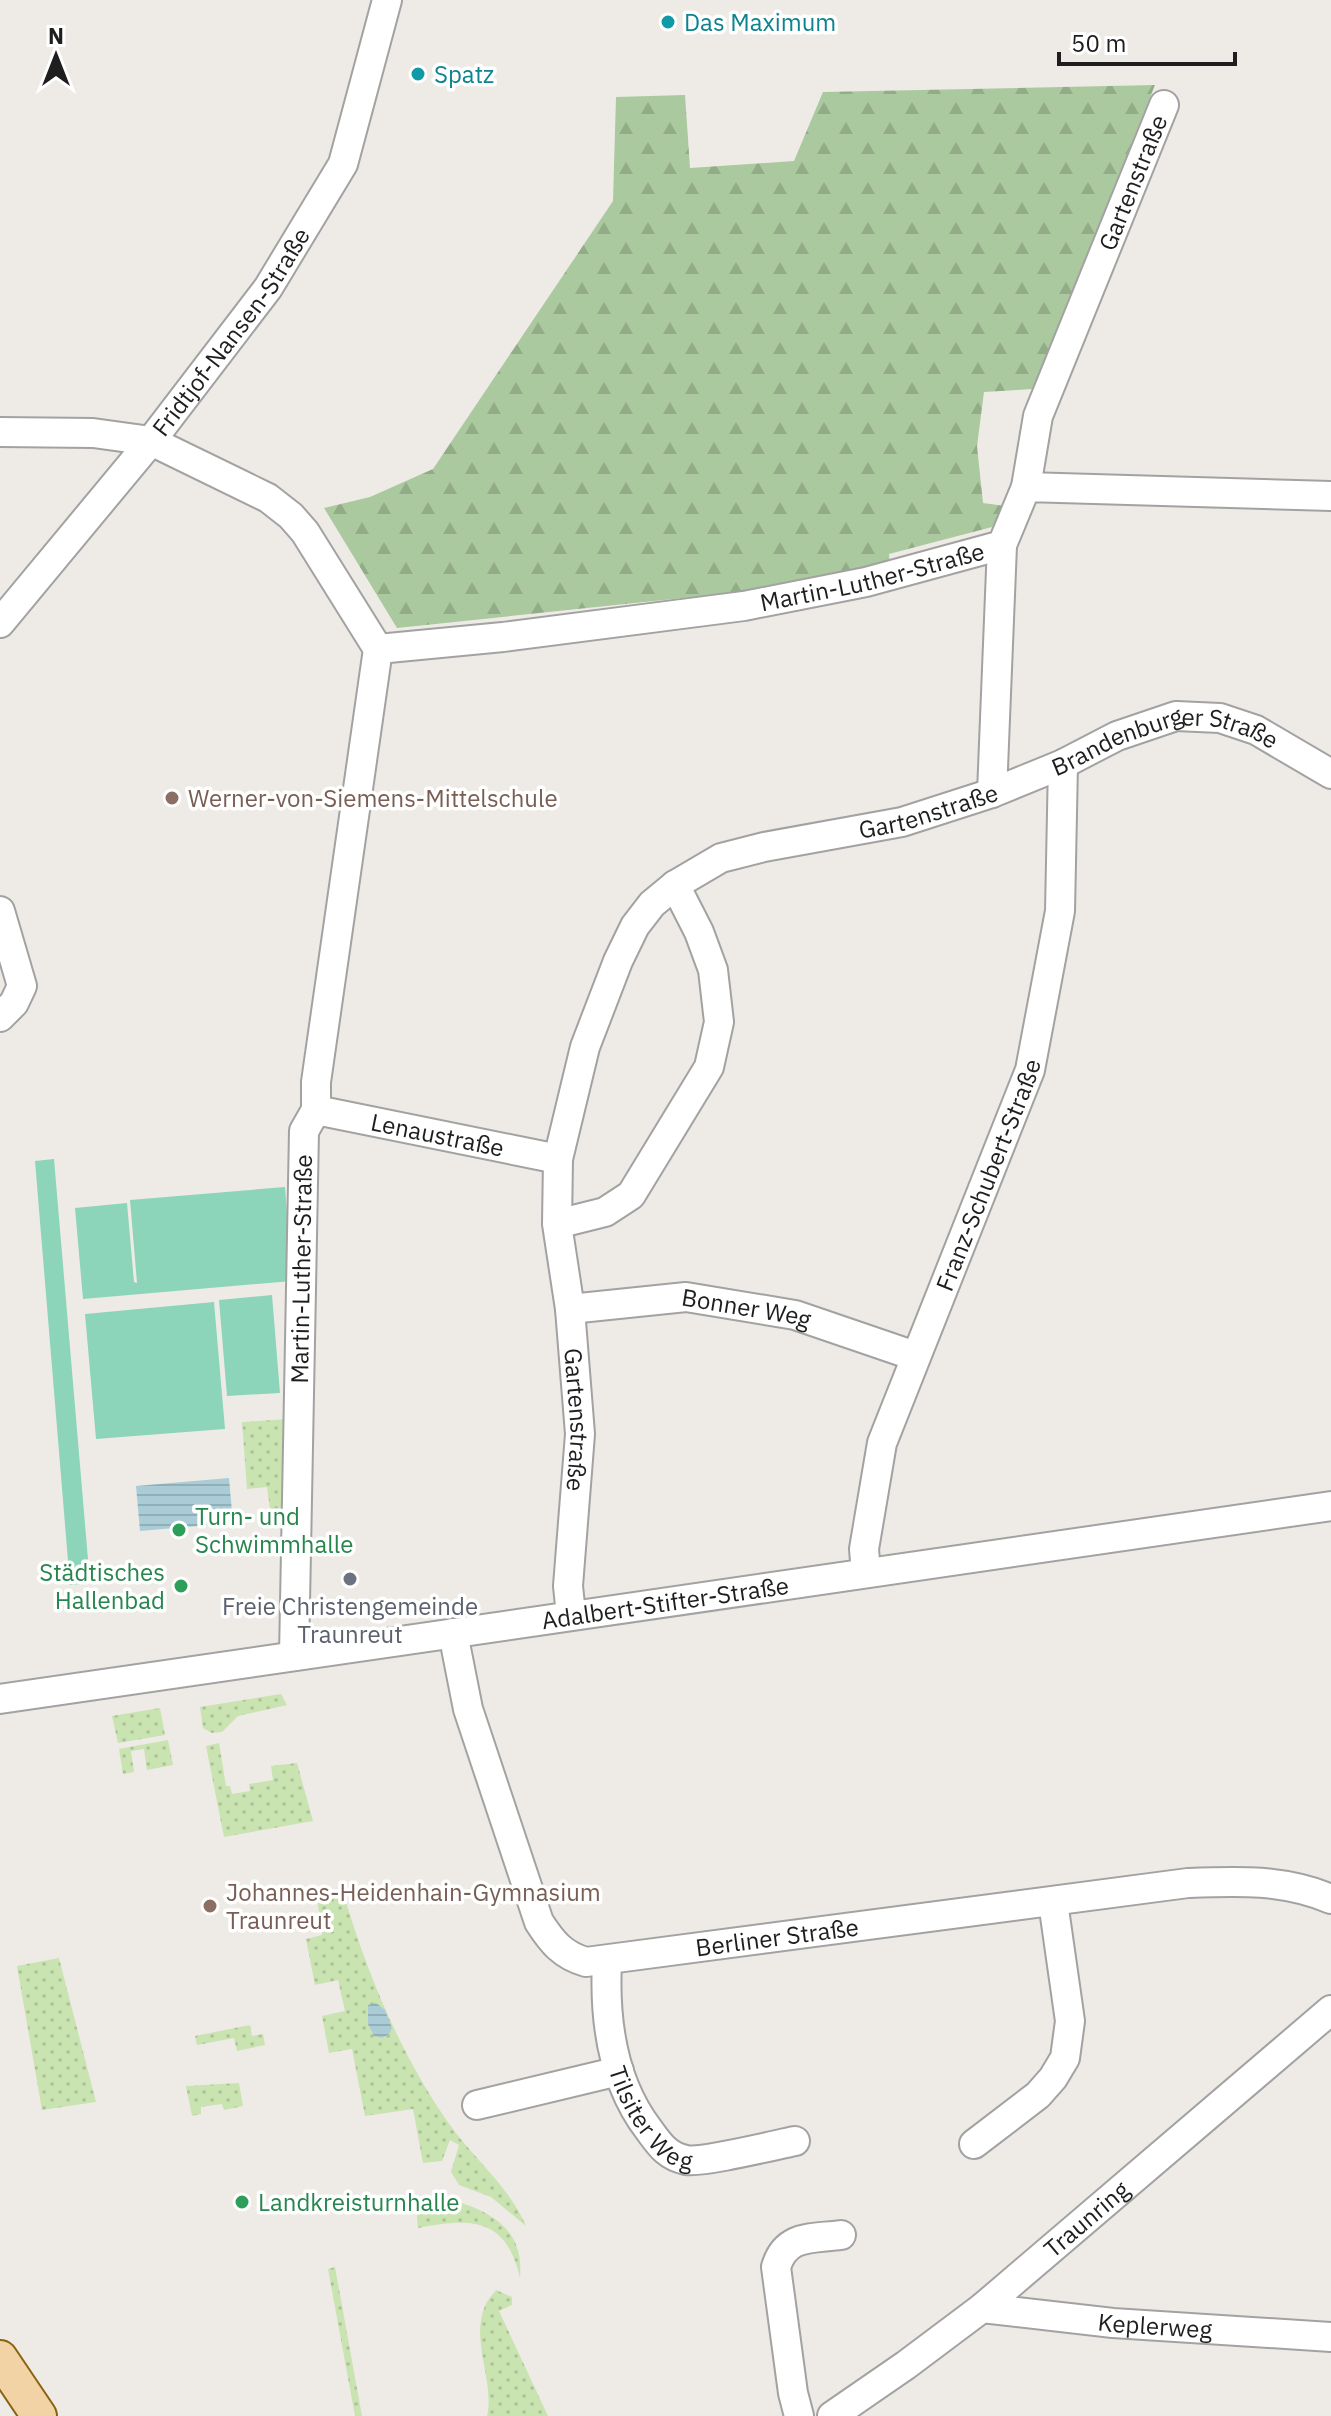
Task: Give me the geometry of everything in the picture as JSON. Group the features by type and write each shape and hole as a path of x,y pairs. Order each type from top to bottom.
{"main road":[{"path":"0,2358 39,2416"}],"street":[{"name":"Fridtjof-Nansen-Straße","path":"0,623 151,441 268,288 343,164 387,0"},
{"name":"Gartenstraße","path":"1026,487 1038,416 1164,105"},
{"path":"0,432 93,433 151,441 251,488 291,516 305,532 378,649"},
{"path":"1026,487 1331,496"},
{"name":"Martin-Luther-Straße","path":"294,1656 304,1131 316,1110 316,1082 378,649 503,637 744,606 866,582 1002,545 1026,487"},
{"name":"Gartenstraße","path":"571,1615 568,1586 580,1434 570,1309 557,1224 558,1159 585,1047 618,961 635,926 652,904 675,885 721,858 764,847 902,822 992,793 1002,545"},
{"name":"Brandenburger Straße","path":"992,793 1063,764 1117,736 1176,716 1220,718 1256,730 1331,774"},
{"name":"Franz-Schubert-Straße","path":"866,1573 864,1549 882,1443 1030,1070 1060,911 1063,764"},
{"path":"557,1224 605,1212 631,1195 709,1067 719,1022 713,970 699,932 675,885"},
{"path":"0,911 22,986 14,1003 0,1017"},
{"name":"Lenaustraße","path":"316,1110 558,1159"},
{"name":"Bonner Weg","path":"570,1309 686,1297 795,1315 915,1356"},
{"name":"Adalbert-Stifter-Straße","path":"0,1699 1331,1506"},
{"name":"Berliner Straße","path":"453,1633 468,1709 539,1922 554,1945 568,1957 586,1962 607,1961 1188,1883 1250,1880 1302,1889 1331,1899"},
{"path":"974,2144 1038,2095 1065,2058 1070,2021 1053,1902"},
{"name":"Tilsiter Weg","path":"607,1961 605,2000 622,2085 642,2121 667,2154 689,2161 795,2141"},
{"name":"Traunring","path":"832,2416 982,2308 1331,2010"},
{"path":"477,2105 619,2071"},
{"path":"799,2416 793,2393 776,2267 787,2246 799,2240 841,2235"},
{"name":"Keplerweg","path":"982,2308 1113,2323 1331,2337"}],"green space":[{"path":"1155,85 1033,389 984,392 977,446 983,503 1005,506 992,527 889,554 890,566 788,587 397,628 324,508 370,497 433,469 613,201 616,97 685,95 690,168 794,161 823,92"},
{"path":"54,1159 90,1583 70,1585 35,1161"},
{"path":"285,1187 292,1281 83,1299 75,1208 127,1203 134,1282 137,1283 130,1200"},
{"path":"272,1295 280,1393 227,1396 219,1300"},
{"path":"214,1302 225,1429 96,1439 85,1314"},
{"path":"290,1419 288,1508 270,1509 267,1487 247,1489 242,1422"},
{"path":"281,1694 287,1705 238,1716 222,1732 212,1733 203,1728 200,1707"},
{"path":"160,1708 165,1735 118,1743 112,1716"},
{"path":"168,1740 173,1765 147,1770 144,1749 131,1751 134,1772 123,1774 119,1749"},
{"path":"219,1743 226,1786 230,1786 232,1794 250,1791 249,1784 273,1780 271,1766 297,1763 313,1821 224,1837 206,1746"},
{"path":"343,1892 376,1987 403,2047 436,2105 512,2200 526,2226 491,2197 459,2185 451,2172 459,2145 450,2140 442,2161 423,2163 413,2109 365,2116 352,2049 329,2053 322,2016 345,2011 338,1980 315,1985 306,1939 322,1935 317,1898"},
{"path":"59,1958 96,2102 42,2110 17,1966"},
{"path":"250,2025 252,2036 263,2034 265,2045 237,2051 234,2038 197,2045 195,2036"},
{"path":"239,2083 243,2106 224,2110 222,2104 201,2107 201,2114 192,2116 186,2086"},
{"path":"456,2201 483,2212 504,2227 517,2248 520,2278 506,2243 484,2226 454,2223 418,2228 416,2206"},
{"path":"335,2267 362,2416 355,2416 328,2269"},
{"path":"496,2290 512,2297 512,2305 499,2311 548,2416 487,2416 489,2403 481,2347 481,2319 488,2300"}],"water":[{"path":"229,1478 233,1523 140,1531 136,1486"},
{"path":"376,2003 385,2010 392,2028 382,2038 374,2036 368,2024 368,2005"}],"place":[{"name":"Das Maximum","path":"668,22"},
{"name":"Spatz","path":"418,74"},
{"name":"Werner-von-Siemens-Mittelschule","path":"172,798"},
{"name":"Turn- und Schwimmhalle","path":"179,1530"},
{"name":"Freie Christengemeinde Traunreut","path":"350,1579"},
{"name":"Städtisches Hallenbad","path":"181,1586"},
{"name":"Johannes-Heidenhain-Gymnasium Traunreut","path":"210,1906"},
{"name":"Landkreisturnhalle","path":"242,2202"}]}
